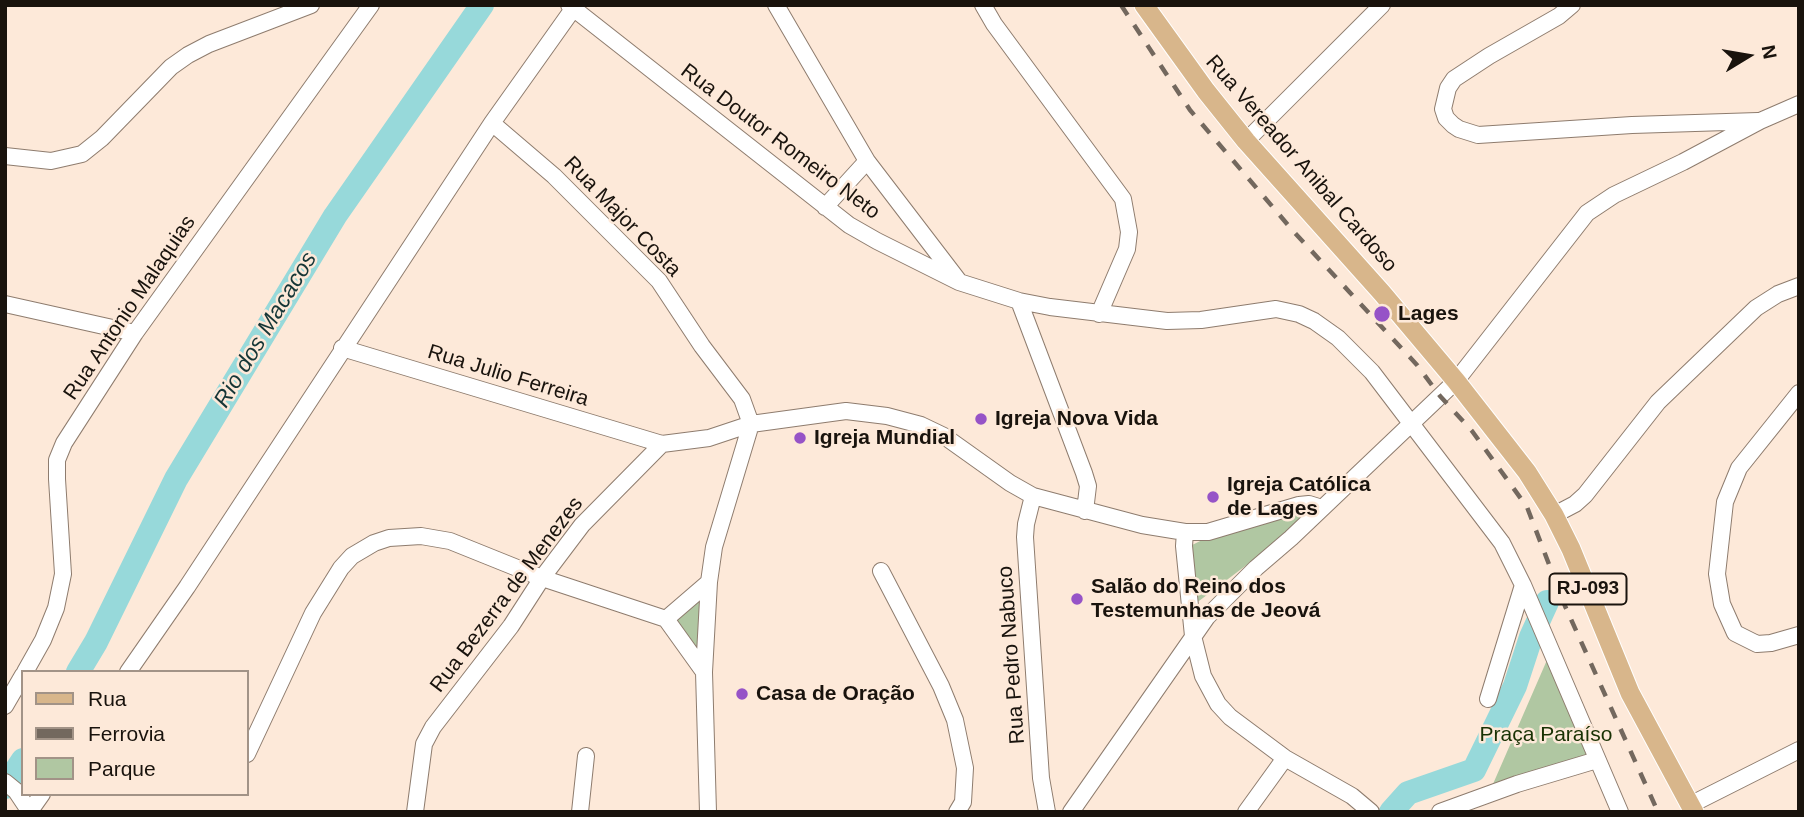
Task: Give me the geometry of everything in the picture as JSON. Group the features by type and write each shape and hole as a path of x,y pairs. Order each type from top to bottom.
{"main road":[{"name":"Rua Vereador Anibal Cardoso","path":"1144,5 1245,141 1457,381"},
{"name":"RJ-093","path":"1457,381 1527,472 1554,515 1571,549 1630,693 1692,808"}],"street":[{"path":"5,156 51,160 82,154 102,138 171,67 188,55 311,5"},
{"name":"Rua Antonio Malaquias","path":"26,670 43,640 56,608 63,574 57,460 64,443 135,333 370,5"},
{"path":"776,5 867,161 959,282"},
{"path":"984,5 994,24 1123,199 1129,232 1127,249 1099,314"},
{"path":"1245,141 1382,5"},
{"path":"1572,5 1559,16 1454,79 1448,88 1443,109 1453,125 1478,135 1760,121"},
{"path":"129,670 571,7"},
{"name":"Rua Doutor Romeiro Neto","path":"571,7 825,207 877,241 959,282 1019,301 1099,314 1167,321 1201,320 1276,309 1299,314 1322,327 1351,350 1372,372 1502,543 1535,611 1620,812"},
{"path":"1071,812 1193,636 1224,599 1457,381 1587,213 1614,195 1799,104"},
{"name":"Rua Major Costa","path":"492,123 554,176 659,281 702,346 733,384 751,424"},
{"path":"825,207 867,161"},
{"path":"1554,515 1585,495 1658,402 1756,308 1799,286"},
{"path":"1019,301 1084,473 1088,486 1085,511"},
{"path":"5,304 135,333"},
{"name":"Rua Julio Ferreira","path":"342,348 662,444"},
{"path":"1799,393 1738,468 1725,502 1717,574 1722,604 1735,633 1757,643 1772,643 1799,635"},
{"path":"662,444 709,439 751,424 846,411 887,416 922,425 944,436 1033,496 1142,525 1185,532 1220,530 1299,505 1309,504 1322,508"},
{"path":"708,812 704,672 709,582 714,547 751,424"},
{"name":"Rua Bezerra de Menezes","path":"415,812 424,744 433,727 511,626 542,578 582,525 662,444"},
{"name":"Rua Pedro Nabuco","path":"1033,496 1026,524 1026,537 1041,778 1047,812"},
{"path":"1185,532 1193,636 1203,676 1218,704 1230,718 1285,758 1352,796 1371,812"},
{"path":"248,752 313,614 341,568 352,556 389,538 421,536 450,541 542,578 666,619 704,672"},
{"path":"881,570 941,686 955,720 965,768 962,803 957,812"},
{"path":"666,619 709,582"},
{"path":"1488,699 1523,585"},
{"name":"Rua Antonio Malaquias","path":"5,706 21,678"},
{"path":"1692,808 1799,750"},
{"path":"580,812 586,756"},
{"path":"1246,812 1285,758"},
{"path":"1440,812 1483,795 1597,760"},
{"path":"10,786 30,811 41,796"}],"green space":[{"path":"1322,508 1195,604 1186,548 1255,514"},
{"path":"701,591 703,665 671,622"},
{"name":"Praça Paraíso","path":"1547,660 1588,754 1493,784"}],"waterway":[{"name":"Rio dos Macacos","path":"79,670 96,642 176,479 335,216 482,5"},
{"path":"1391,812 1408,793 1474,770 1515,686 1531,637 1547,602"},
{"name":"Rio dos Macacos","path":"5,787 21,763"}],"railway":[{"path":"1121,5 1190,110 1294,232 1417,365 1440,396 1472,431 1527,507 1565,606 1658,812"}],"place":[{"name":"Lages","path":"1382,314"},
{"name":"Igreja Nova Vida","path":"981,419"},
{"name":"Igreja Mundial","path":"800,438"},
{"name":"Igreja Católica de Lages","path":"1213,497"},
{"name":"Salão do Reino dos Testemunhas de Jeová","path":"1077,599"},
{"name":"Casa de Oração","path":"742,694"}]}
